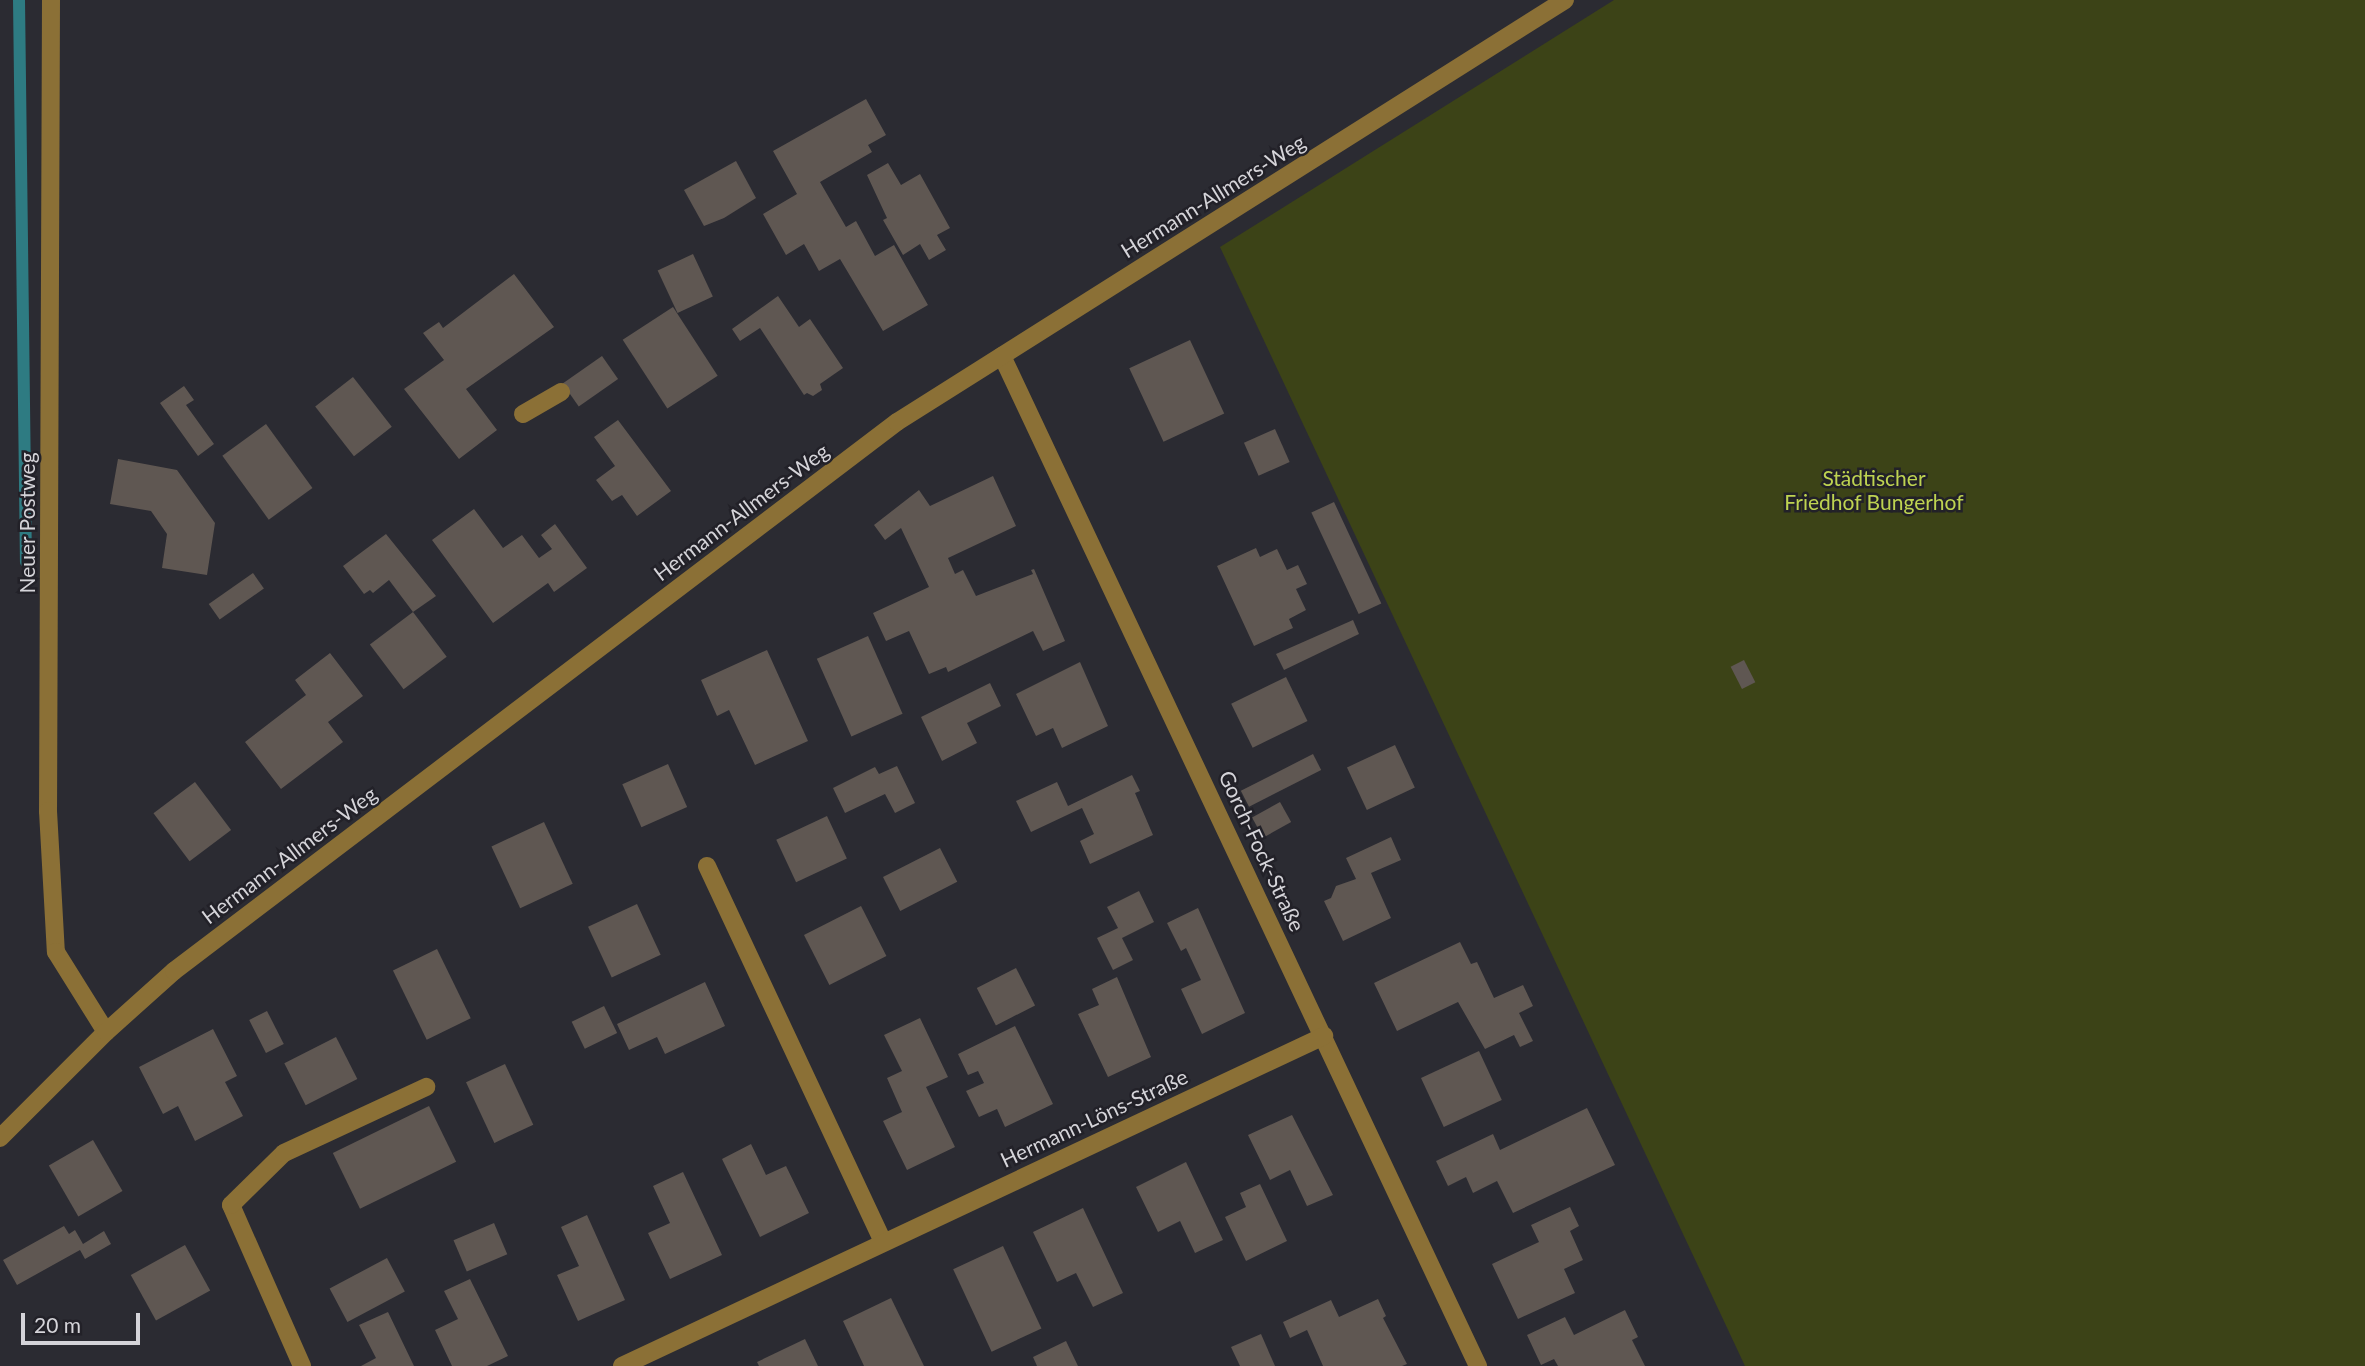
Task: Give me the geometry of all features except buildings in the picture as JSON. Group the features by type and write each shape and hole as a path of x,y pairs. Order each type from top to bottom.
{"street":[{"name":"Neuer Postweg","path":"51,0 48,811 56,952 106,1032"},
{"name":"Hermann-Allmers-Weg","path":"0,1138 106,1032 174,971 897,422 1565,0"},
{"name":"Gorch-Fock-Straße","path":"1002,356 1324,1036 1476,1365"},
{"path":"523,414 561,392"},
{"path":"707,866 883,1242"},
{"name":"Hermann-Löns-Straße","path":"622,1366 1324,1036"},
{"path":"302,1366 231,1205 284,1153 426,1087"}],"green space":[{"name":"Städtischer Friedhof Bungerhof","path":"1614,0 2365,0 2365,1366 1745,1366 1220,247"}],"waterway":[{"path":"19,0 26,562"}]}
